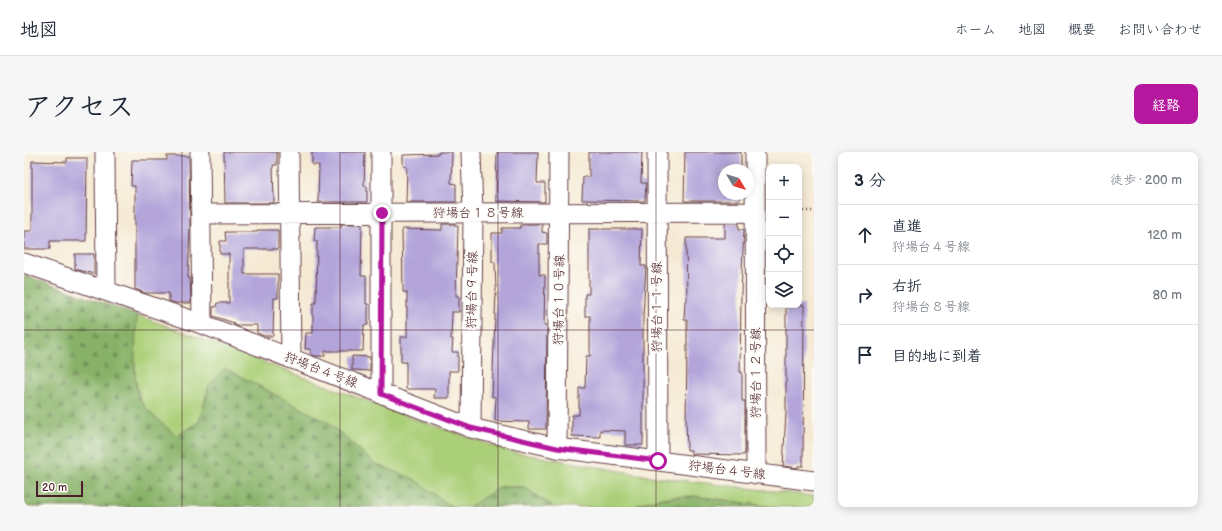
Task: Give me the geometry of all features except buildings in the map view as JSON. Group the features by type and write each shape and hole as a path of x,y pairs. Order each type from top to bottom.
{"street":[{"path":"104,152 106,291"},
{"path":"200,152 202,324"},
{"path":"289,152 288,214 290,359"},
{"path":"381,152 381,394"},
{"name":"狩場台９号線","path":"471,428 473,213 472,152"},
{"name":"狩場台１０号線","path":"557,448 559,152"},
{"name":"狩場台１１号線","path":"656,152 658,461"},
{"name":"狩場台１２号線","path":"755,152 756,474"},
{"name":"狩場台１８号線","path":"201,214 755,212"},
{"name":"狩場台４号線","path":"24,262 202,324 471,428 557,448 814,481"}],"path":[{"path":"802,211 814,211"}],"green space":[{"path":"24,275 137,315 135,372 138,394 141,401 149,411 177,436 199,422 209,386 225,368 329,423 375,464 414,479 452,507 24,507"},
{"path":"137,315 426,423 512,452 655,477 814,496 814,507 771,507 719,499 684,496 667,497 649,501 633,507 553,507 524,487 500,487 469,507 452,507 414,479 375,464 329,423 209,386 199,422 177,436 146,409 140,399 135,378"},
{"path":"500,487 524,487 553,507 469,507"},
{"path":"694,496 773,507 633,507 655,500"}],"route":[{"path":"382,213 381,394 471,428 557,448 658,461"}]}
